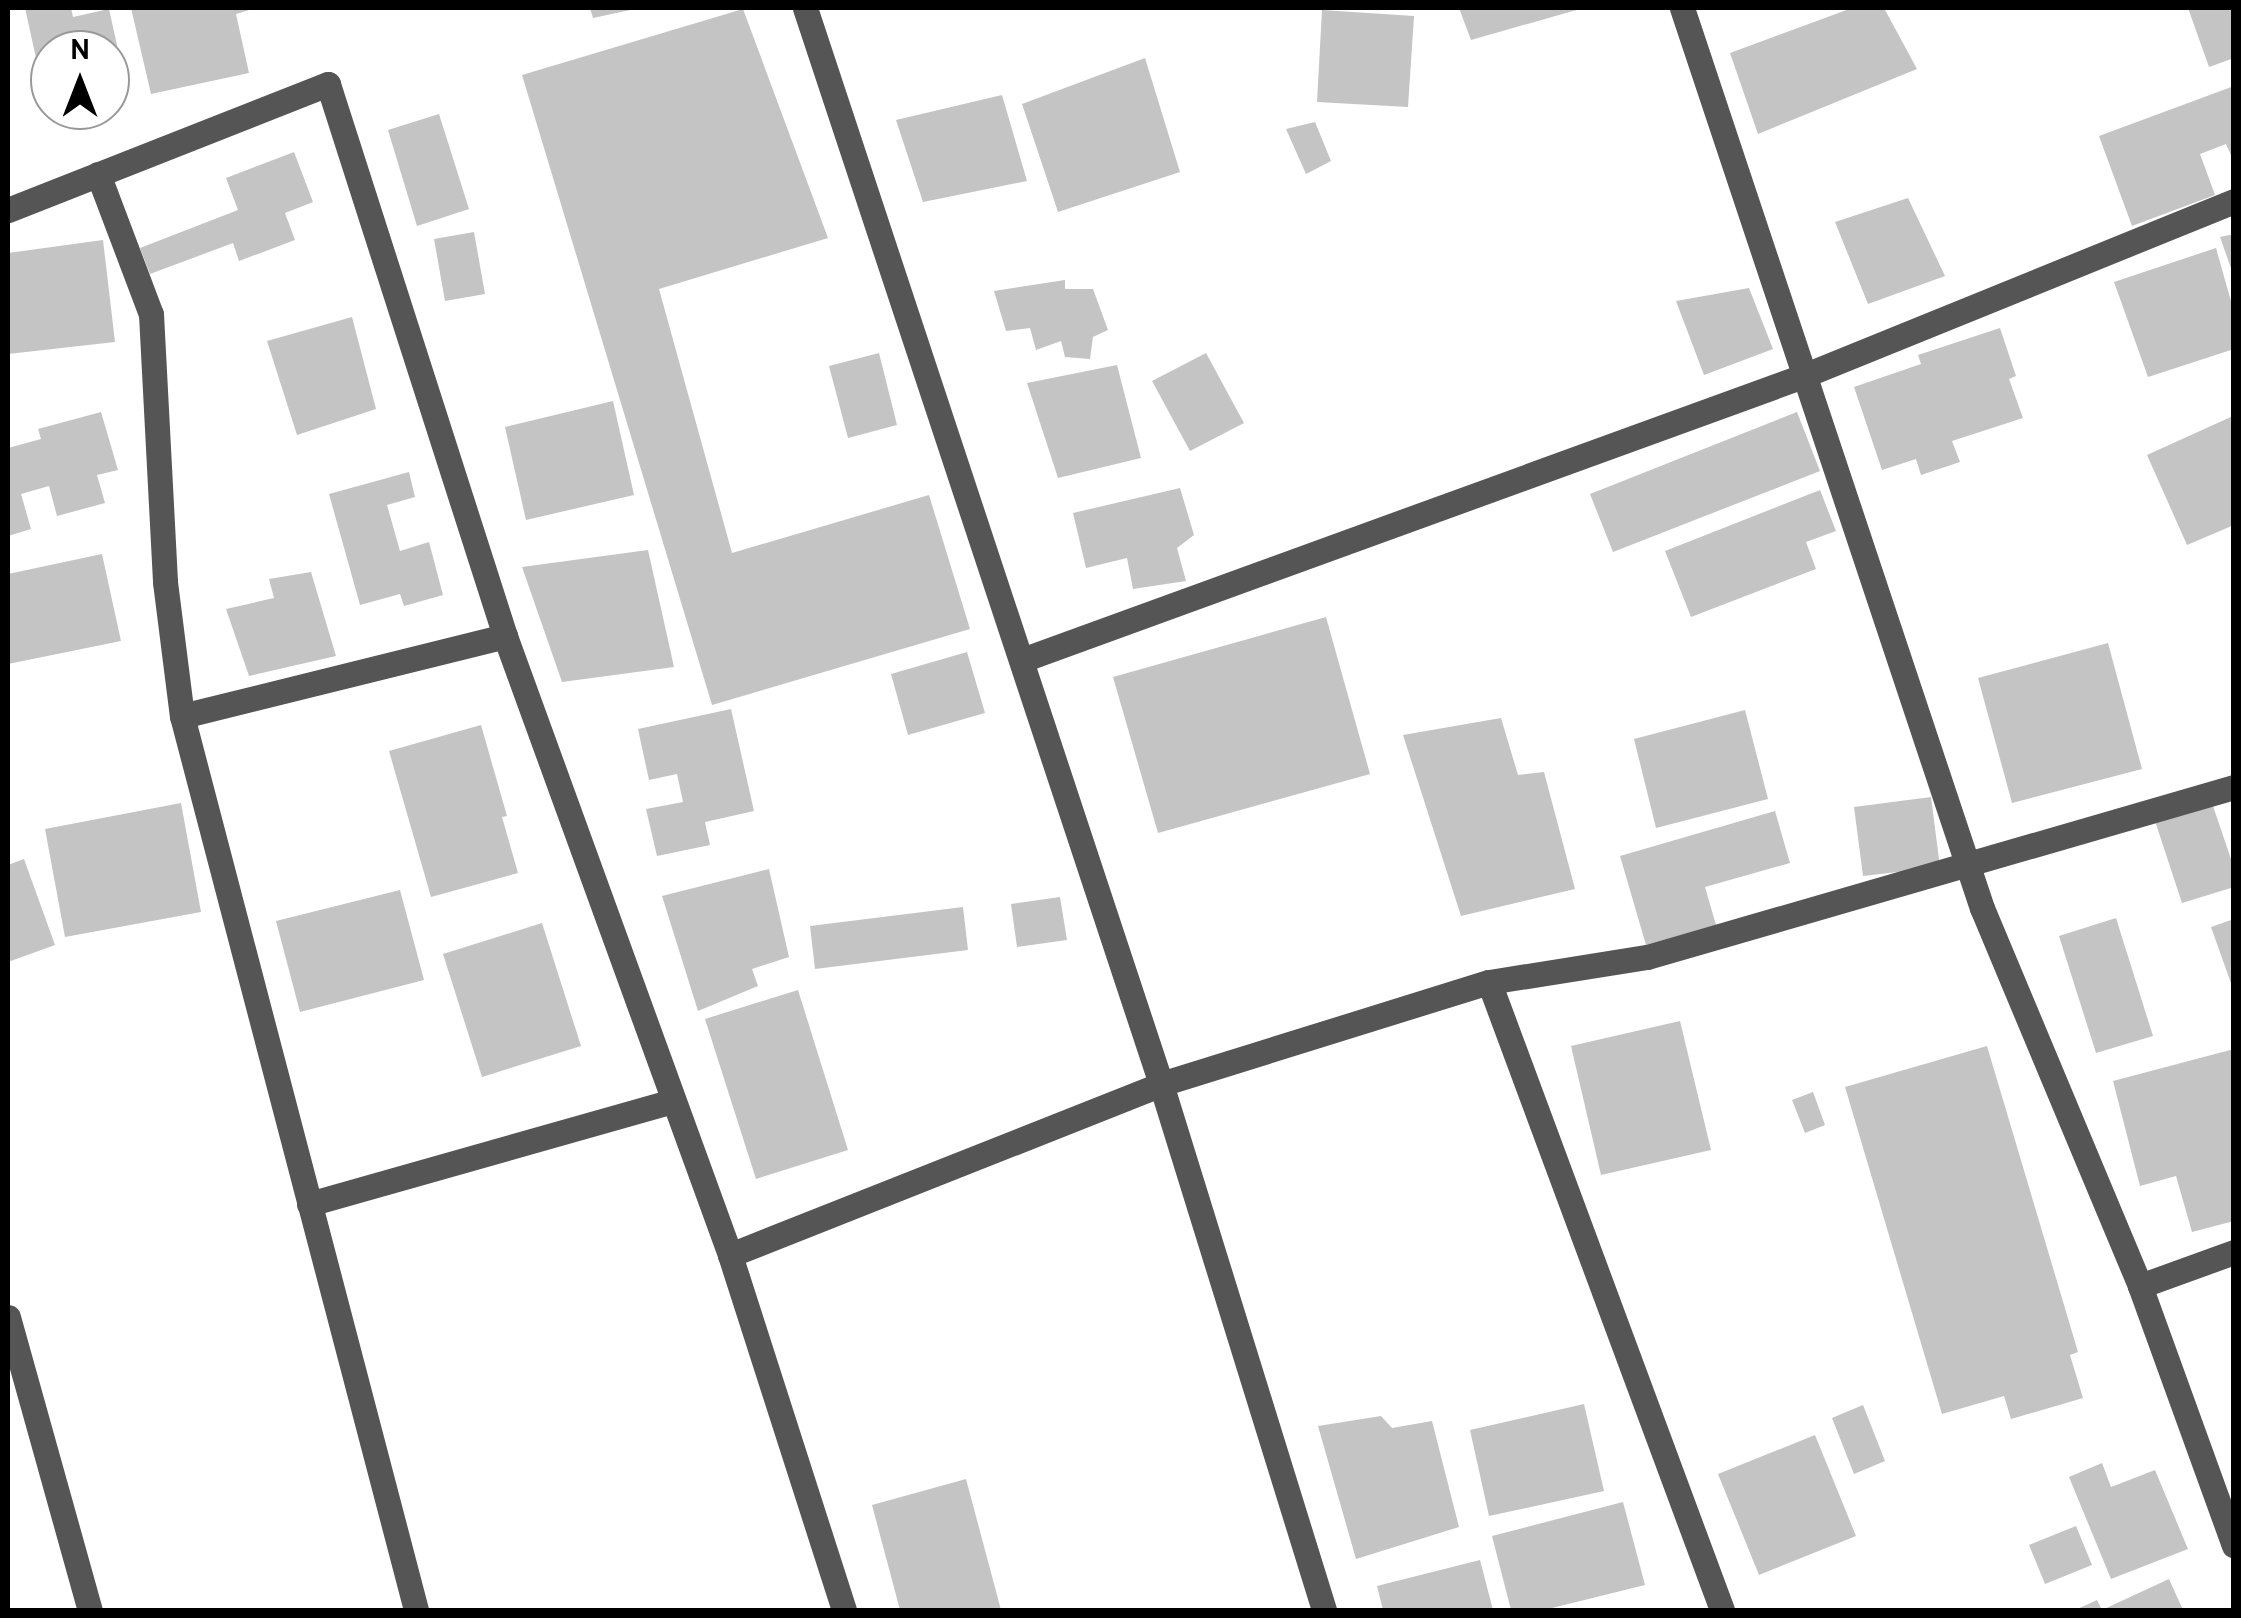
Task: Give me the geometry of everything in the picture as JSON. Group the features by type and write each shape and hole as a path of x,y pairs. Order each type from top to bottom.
{"street":[{"path":"804,8 1161,1084 1324,1610"},
{"path":"1682,8 1968,868 2140,1286 2234,1546"},
{"path":"8,210 328,84 504,636 730,1255 844,1610"},
{"path":"98,174 151,314 165,582 182,716 416,1610"},
{"path":"1022,660 1803,376 2234,201"},
{"path":"182,716 504,636"},
{"path":"730,1255 1161,1084 1490,982 1647,957 1968,868 2234,787"},
{"path":"1490,982 1722,1610"},
{"path":"310,1204 673,1101"},
{"path":"2140,1286 2234,1252"},
{"path":"8,1317 90,1610"}],"building":[{"path":"25,8 71,8 73,17 109,9 114,30 30,30"},
{"path":"131,8 256,8 236,14 249,73 151,94"},
{"path":"590,8 634,8 635,9 593,18"},
{"path":"1459,8 1580,8 1580,9 1471,40"},
{"path":"1852,8 1884,8 1917,69 1758,134 1730,53"},
{"path":"2188,8 2234,8 2234,58 2209,67"},
{"path":"743,9 828,238 659,289 732,553 929,495 970,629 712,705 522,75"},
{"path":"1322,10 1414,16 1408,107 1317,102"},
{"path":"1145,58 1180,172 1058,212 1022,104"},
{"path":"2234,86 2234,162 2226,144 2200,154 2215,195 2132,226 2099,136"},
{"path":"1002,95 1027,181 923,202 896,120"},
{"path":"439,114 469,209 417,226 388,130"},
{"path":"1315,122 1331,161 1306,174 1286,129"},
{"path":"294,152 313,202 285,213 295,240 239,261 233,243 150,274 140,248 238,210 226,178"},
{"path":"1908,198 1945,276 1868,304 1835,222"},
{"path":"474,232 485,294 445,301 434,239"},
{"path":"2234,234 2234,274 2233,274 2220,237"},
{"path":"103,240 115,342 8,354 8,253"},
{"path":"2216,248 2234,312 2234,349 2148,377 2114,282"},
{"path":"1065,280 1065,289 1093,289 1108,330 1093,337 1090,359 1065,357 1061,341 1036,350 1030,328 1006,331 994,291"},
{"path":"1749,288 1773,349 1704,375 1676,301"},
{"path":"352,317 376,409 297,435 267,341"},
{"path":"2000,328 2016,376 2009,379 2023,418 1952,441 1960,462 1921,475 1916,459 1882,470 1854,387 1921,364 1918,355"},
{"path":"879,353 897,425 848,438 829,366"},
{"path":"1206,353 1244,423 1190,451 1152,381"},
{"path":"1117,365 1141,458 1058,478 1027,383"},
{"path":"613,401 634,495 526,520 505,427"},
{"path":"101,412 118,470 97,475 105,503 57,516 49,486 21,494 31,529 8,536 8,448 41,439 38,429"},
{"path":"1797,412 1820,471 1613,552 1590,494"},
{"path":"2233,416 2234,525 2187,545 2147,455"},
{"path":"409,472 415,497 387,505 400,551 429,542 443,595 404,606 400,594 360,605 329,494"},
{"path":"1180,488 1194,535 1177,548 1186,581 1133,589 1127,558 1086,568 1073,513"},
{"path":"1820,490 1836,531 1806,542 1816,569 1691,617 1665,551"},
{"path":"648,550 674,667 562,682 522,567"},
{"path":"102,554 121,641 8,664 8,574"},
{"path":"311,572 336,656 249,676 226,609 274,598 269,579"},
{"path":"1326,617 1370,774 1158,833 1113,677"},
{"path":"2108,643 2142,769 2012,803 1978,678"},
{"path":"967,652 985,713 908,735 891,674"},
{"path":"731,709 754,811 705,822 710,845 657,856 646,809 683,802 677,774 649,780 638,729"},
{"path":"1745,710 1768,799 1656,828 1634,739"},
{"path":"1501,718 1518,775 1544,772 1575,889 1461,916 1403,735"},
{"path":"481,725 507,816 502,817 518,873 431,897 389,751"},
{"path":"1931,797 1940,867 1863,876 1854,807"},
{"path":"181,803 201,912 65,937 45,829"},
{"path":"2212,803 2234,868 2234,887 2182,903 2155,821"},
{"path":"1775,811 1790,863 1705,887 1716,925 1646,945 1620,856"},
{"path":"24,859 55,945 8,962 8,865"},
{"path":"769,869 789,957 752,969 758,986 698,1011 662,896"},
{"path":"400,890 424,980 300,1012 276,921"},
{"path":"1060,897 1067,940 1017,947 1011,904"},
{"path":"963,907 968,950 815,969 810,926"},
{"path":"2116,918 2153,1036 2096,1053 2059,936"},
{"path":"2234,919 2234,989 2233,989 2211,927"},
{"path":"542,923 581,1046 482,1077 443,954"},
{"path":"798,990 848,1150 756,1179 705,1019"},
{"path":"1680,1021 1711,1150 1601,1175 1571,1046"},
{"path":"1987,1046 2078,1352 2070,1355 2083,1398 2011,1419 2004,1396 1942,1414 1845,1087"},
{"path":"2234,1049 2234,1221 2192,1232 2176,1176 2140,1186 2113,1081"},
{"path":"1813,1092 1825,1125 1805,1133 1792,1100"},
{"path":"1584,1404 1604,1491 1489,1516 1470,1430"},
{"path":"1863,1405 1885,1461 1854,1474 1832,1418"},
{"path":"1381,1416 1392,1428 1432,1421 1459,1527 1356,1559 1318,1426"},
{"path":"1815,1435 1856,1536 1759,1575 1718,1474"},
{"path":"2102,1463 2111,1487 2155,1470 2188,1549 2111,1579 2069,1477"},
{"path":"966,1479 1001,1610 900,1610 872,1505"},
{"path":"1623,1502 1645,1585 1544,1610 1511,1610 1492,1536"},
{"path":"2076,1526 2092,1565 2045,1584 2029,1545"},
{"path":"1480,1560 1493,1610 1383,1610 1377,1586"},
{"path":"2169,1579 2183,1610 2102,1610"},
{"path":"2097,1600 2102,1610 2075,1610"}]}
